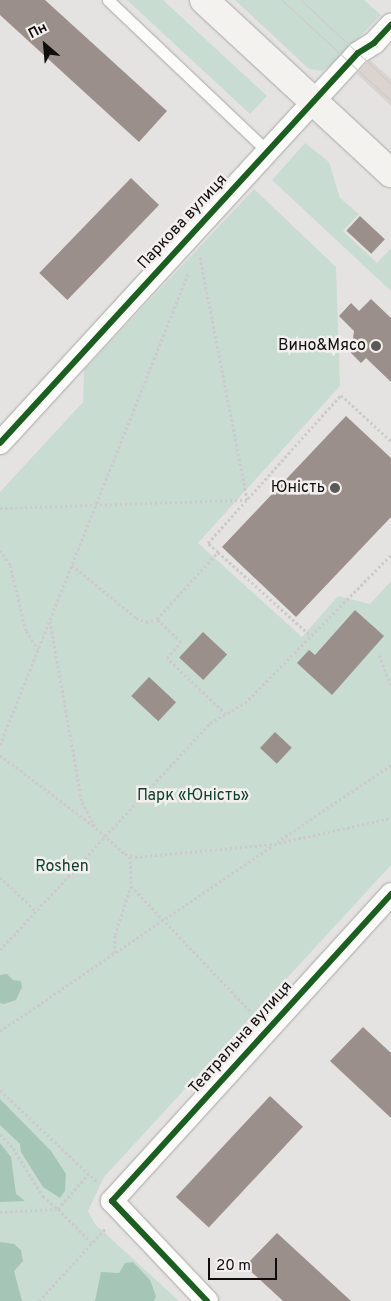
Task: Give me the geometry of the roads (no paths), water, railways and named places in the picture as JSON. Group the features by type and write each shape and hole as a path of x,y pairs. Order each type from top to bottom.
{"main road":[{"path":"204,0 391,173"}],"street":[{"name":"Паркова вулиця","path":"0,443 313,101 358,53 374,43 391,25"},
{"name":"Театральна вулиця","path":"208,1301 117,1206 391,894"}],"lane":[{"path":"108,0 267,151"}],"tram line":[{"path":"282,0 391,101"},
{"path":"301,0 391,84"}],"place":[{"name":"Вино&Мясо","path":"376,346"},
{"name":"Юність","path":"335,488"}],"park label":[{"name":"Парк «Юність»","path":"193,796"},
{"name":"Roshen","path":"62,867"}]}
